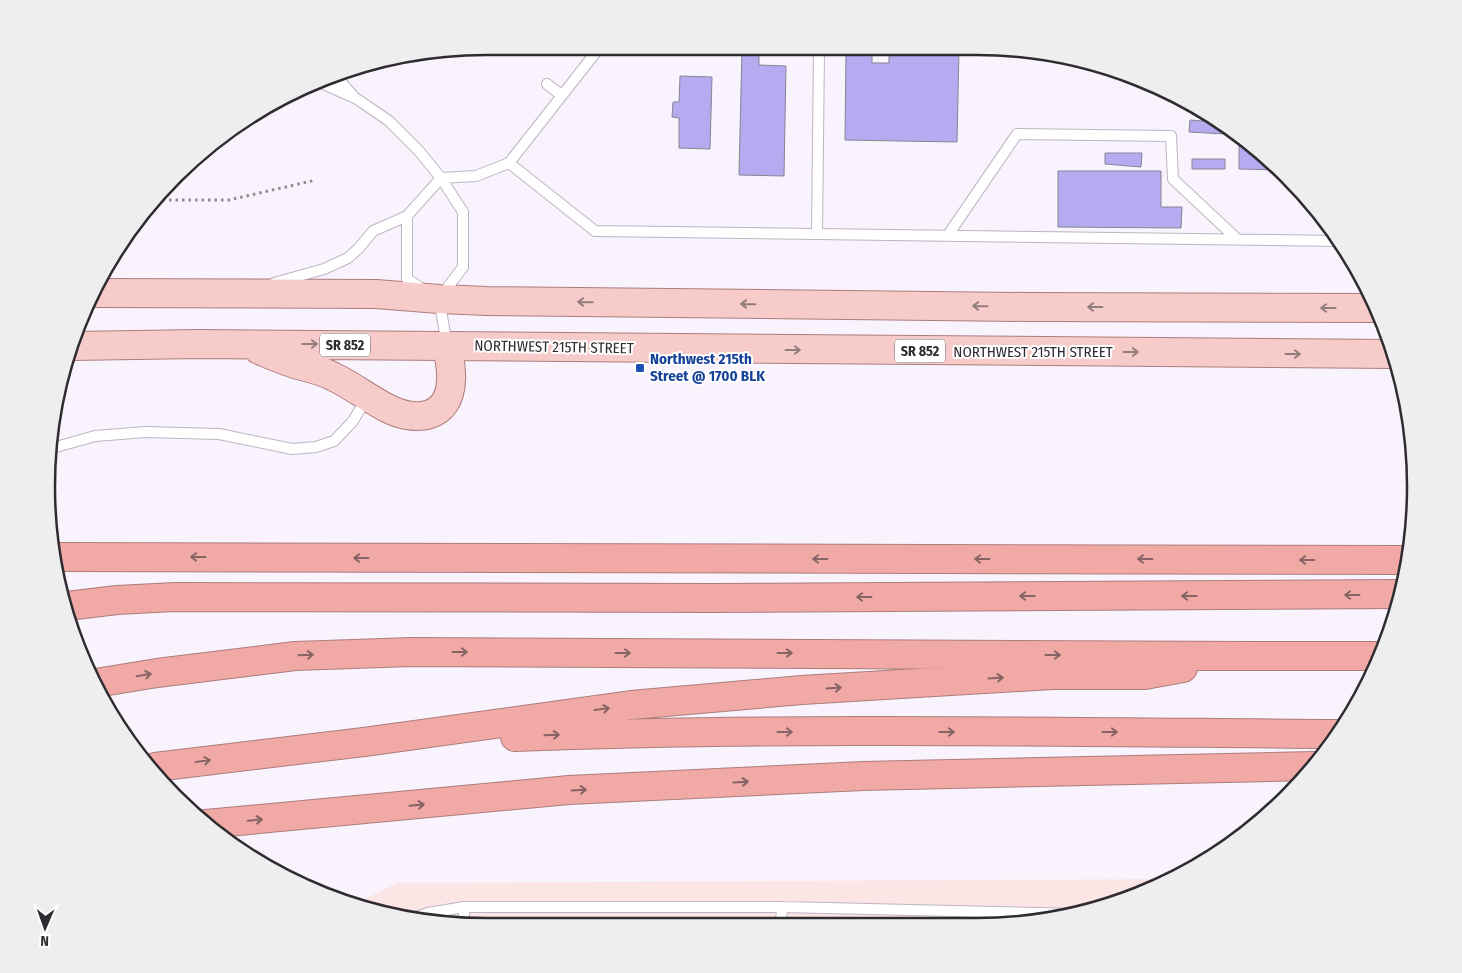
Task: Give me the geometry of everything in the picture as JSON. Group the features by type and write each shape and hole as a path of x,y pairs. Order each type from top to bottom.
{"highway":[{"path":"61,557 1401,560"},
{"path":"72,605 118,600 212,597 713,598 1393,594"},
{"path":"102,682 157,673 296,656 412,652 1372,656"},
{"path":"158,767 364,742 631,705 802,690 1053,675 1145,675 1251,656"},
{"path":"364,742 618,733 983,731 1328,734"},
{"path":"217,823 569,790 863,776 1304,766"}],"main road":[{"path":"101,293 376,294 439,299 1009,307 1368,308"},
{"path":"244,344 296,364 324,372 386,407 417,417 435,412 446,401 451,386 447,346"},
{"name":"NORTHWEST 215TH STREET","path":"79,346 244,344 1386,354"}],"lane":[{"path":"240,292 307,275 338,264 359,248 373,230 407,216 441,178 476,176 509,162 594,55"},
{"path":"817,234 819,55"},
{"path":"340,81 356,99"},
{"path":"548,84 561,95"},
{"path":"327,86 356,99 389,121 419,151 441,178 463,212 463,267 439,299 447,346"},
{"path":"948,236 1017,134 1123,135 1171,136 1173,179 1237,239"},
{"path":"509,162 596,231 1330,241"},
{"path":"407,216 407,279 439,299"},
{"path":"57,447 95,436 146,432 219,434 292,449 316,447 334,441 353,421 368,396"},
{"path":"464,907 464,917"},
{"path":"427,914 464,907 782,907 1039,913"},
{"path":"781,918 782,907"}],"path":[{"path":"164,200 230,200 316,180"}],"shaded area":[{"path":"1154,879 1114,895 1060,910 1004,917 975,918 486,918 458,917 402,910 364,900 397,883"}],"building":[{"path":"742,55 759,55 759,65 786,66 784,176 739,175"},
{"path":"846,55 872,55 872,63 889,63 889,55 959,55 957,142 845,140"},
{"path":"680,76 712,77 710,149 679,148 679,118 672,117 673,102 679,102"},
{"path":"1190,120 1204,121 1224,134 1189,132"},
{"path":"1239,145 1269,170 1239,169"},
{"path":"1105,153 1142,153 1141,167 1105,164"},
{"path":"1192,159 1225,159 1225,169 1192,169"},
{"path":"1058,171 1161,171 1161,207 1182,207 1181,228 1058,227"}],"place":[{"name":"Northwest 215th Street @ 1700 BLK","path":"640,368"}]}
